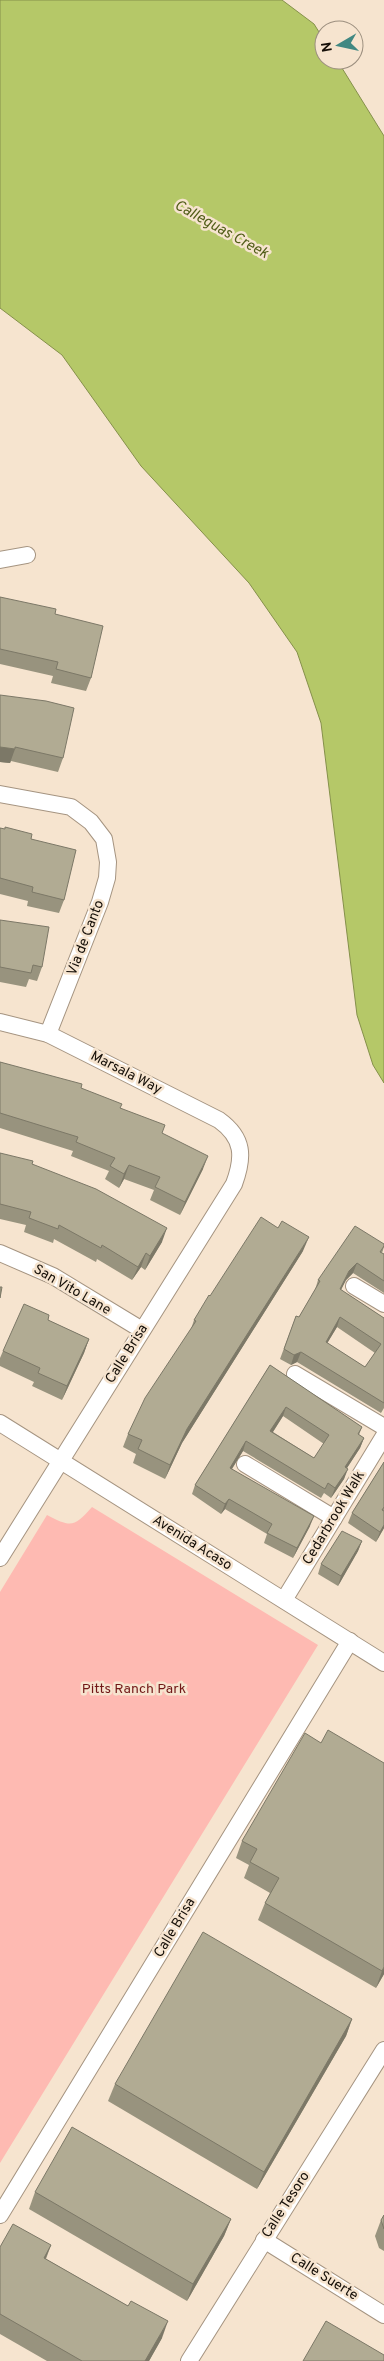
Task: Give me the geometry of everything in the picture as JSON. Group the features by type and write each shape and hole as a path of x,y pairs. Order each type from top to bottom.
{"street":[{"path":"0,560 27,555"},
{"name":"Via de Canto","path":"0,794 71,807 90,822 104,838 108,862 107,878 100,902 48,1034"},
{"name":"Marsala Way","path":"0,1022 48,1034 218,1120 230,1128 239,1145"},
{"name":"Calle Brisa","path":"0,1558 234,1184 241,1165 239,1145"},
{"name":"San Vito Lane","path":"0,1253 53,1276 142,1330"},
{"path":"354,1286 384,1304"},
{"path":"295,1374 384,1427"},
{"name":"Avenida Acaso","path":"0,1423 384,1663"},
{"name":"Cedarbrook Walk","path":"284,1600 384,1436"},
{"path":"245,1464 334,1518"},
{"name":"Calle Brisa","path":"0,2215 350,1641"},
{"name":"Calle Tesoro","path":"189,2361 384,2050"},
{"name":"Calle Suerte","path":"264,2240 384,2315"}],"green space":[{"name":"Pitts Ranch Park","path":"92,1507 318,1645 0,2163 0,1592 47,1515 62,1522 72,1523 81,1519"}],"water":[{"name":"Calleguas Creek","path":"0,0 282,0 314,24 314,70 343,70 384,136 384,1083 373,1065 357,1015 321,723 297,652 249,583 141,466 62,355 0,308"}],"building":[{"path":"0,597 56,609 55,614 103,626 91,678 56,669 58,662 0,649"},
{"path":"0,695 46,701 74,708 63,758 15,747 15,749 0,747"},
{"path":"5,827 32,834 31,839 76,850 64,900 32,892 33,887 0,878 0,828 5,829"},
{"path":"0,920 49,927 42,967 33,965 31,973 0,967"},
{"path":"0,1062 82,1084 81,1088 122,1104 120,1108 165,1125 162,1133 208,1156 185,1202 155,1187 160,1177 129,1165 124,1174 110,1166 115,1158 76,1142 78,1137 0,1113"},
{"path":"0,1153 33,1161 32,1164 96,1189 167,1228 150,1256 146,1253 138,1267 102,1245 101,1248 59,1225 58,1229 29,1218 31,1212 0,1204"},
{"path":"261,1217 278,1228 282,1221 309,1237 187,1429 170,1465 138,1449 142,1440 128,1434 145,1398 196,1321 194,1320 209,1295"},
{"path":"355,1226 384,1244 380,1252 384,1254 384,1281 357,1263 349,1271 340,1289 384,1318 384,1403 301,1352 294,1355 284,1349 296,1316 299,1317 320,1281 318,1280","holes":["340,1317 381,1344 365,1367 326,1342"]},
{"path":"24,1304 49,1315 48,1320 89,1339 67,1386 38,1373 40,1368 3,1351"},
{"path":"270,1365 362,1427 358,1434 364,1438 345,1467 348,1469 335,1488 328,1483 325,1489 246,1441 230,1468 314,1516 297,1548 267,1533 272,1524 229,1499 225,1504 195,1485","holes":["286,1407 329,1435 314,1458 270,1431"]},
{"path":"384,1462 384,1507 382,1510 384,1511 384,1525 380,1532 352,1513"},
{"path":"342,1531 362,1541 341,1576 321,1564"},
{"path":"328,1730 384,1763 384,1967 382,1971 265,1903 279,1878 250,1862 257,1849 242,1841 305,1733 321,1743"},
{"path":"203,1932 352,2019 264,2172 115,2084"},
{"path":"72,2127 231,2219 193,2284 35,2192"},
{"path":"384,2215 384,2229 381,2220"},
{"path":"13,2224 51,2245 44,2258 128,2306 131,2301 168,2321 145,2361 82,2361 0,2314 0,2247"},
{"path":"326,2321 384,2355 384,2361 303,2361"}]}
